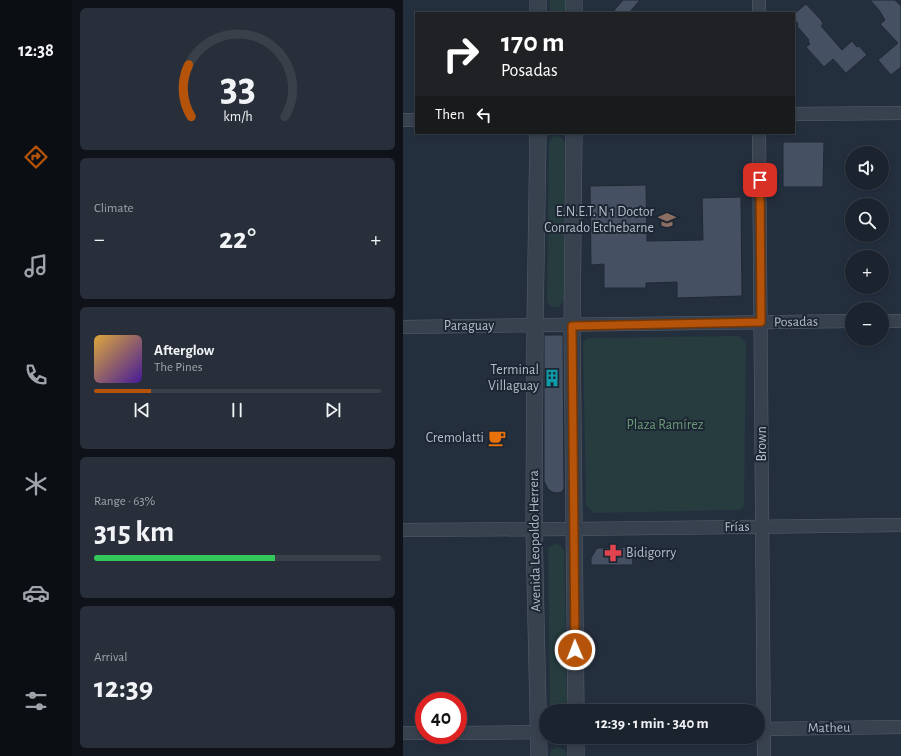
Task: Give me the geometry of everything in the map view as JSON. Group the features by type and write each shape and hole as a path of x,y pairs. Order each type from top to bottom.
{"street":[{"path":"538,0 538,12"},
{"path":"574,0 574,12"},
{"path":"759,0 759,12"},
{"path":"795,114 901,113"},
{"path":"403,120 415,120"},
{"name":"Avenida Leopoldo Herrera","path":"538,134 534,529 541,704"},
{"path":"574,134 572,326 576,704"},
{"name":"Brown","path":"759,134 763,527 761,704"},
{"name":"Posadas","path":"572,326 845,321"},
{"path":"889,321 901,321"},
{"path":"535,326 572,326"},
{"name":"Paraguay","path":"403,327 535,326"},
{"name":"Frías","path":"403,530 901,525"},
{"name":"Matheu","path":"765,729 901,727"},
{"path":"467,733 539,732"},
{"path":"403,733 415,733"},
{"name":"Avenida Leopoldo Herrera","path":"539,756 540,744"},
{"path":"576,744 576,756"},
{"name":"Brown","path":"763,744 764,756"}],"green space":[{"path":"550,0 566,0 566,12 550,12"},
{"path":"553,137 561,137 565,142 564,300 559,307 553,307 547,300 549,142"},
{"name":"Plaza Ramírez","path":"739,336 746,342 744,506 739,510 594,513 586,505 583,342 588,338"},
{"path":"556,544 560,545 564,550 566,704 550,703 549,547"},
{"path":"558,747 565,750 567,756 550,756 551,750"}],"building":[{"path":"623,0 640,0 630,12 613,12"},
{"path":"870,0 895,0 901,6 901,67 891,75 878,60 898,43 880,24 885,20"},
{"path":"806,4 821,20 823,24 821,26 842,50 852,41 867,55 846,73 833,59 824,67 806,47 810,44 808,41 809,40 797,26 798,24 795,20 795,13"},
{"path":"783,142 824,142 823,187 783,187"},
{"path":"646,185 647,241 703,240 702,198 741,197 742,296 677,298 677,282 646,283 646,288 604,288 604,264 591,265 590,186"},
{"name":"Terminal Villaguay","path":"544,335 563,335 564,488 562,492 557,493 548,489 544,481"},
{"name":"Bidigorry","path":"632,547 633,565 591,565 591,558 597,548"}],"place":[{"name":"E.N.E.T. N 1 Doctor Conrado Etchebarne","path":"667,220"},
{"name":"Terminal Villaguay","path":"552,378"},
{"name":"Cremolatti","path":"497,438"},
{"name":"Bidigorry","path":"613,553"}],"route":[{"path":"575,650 572,326 761,322 760,180"}]}
